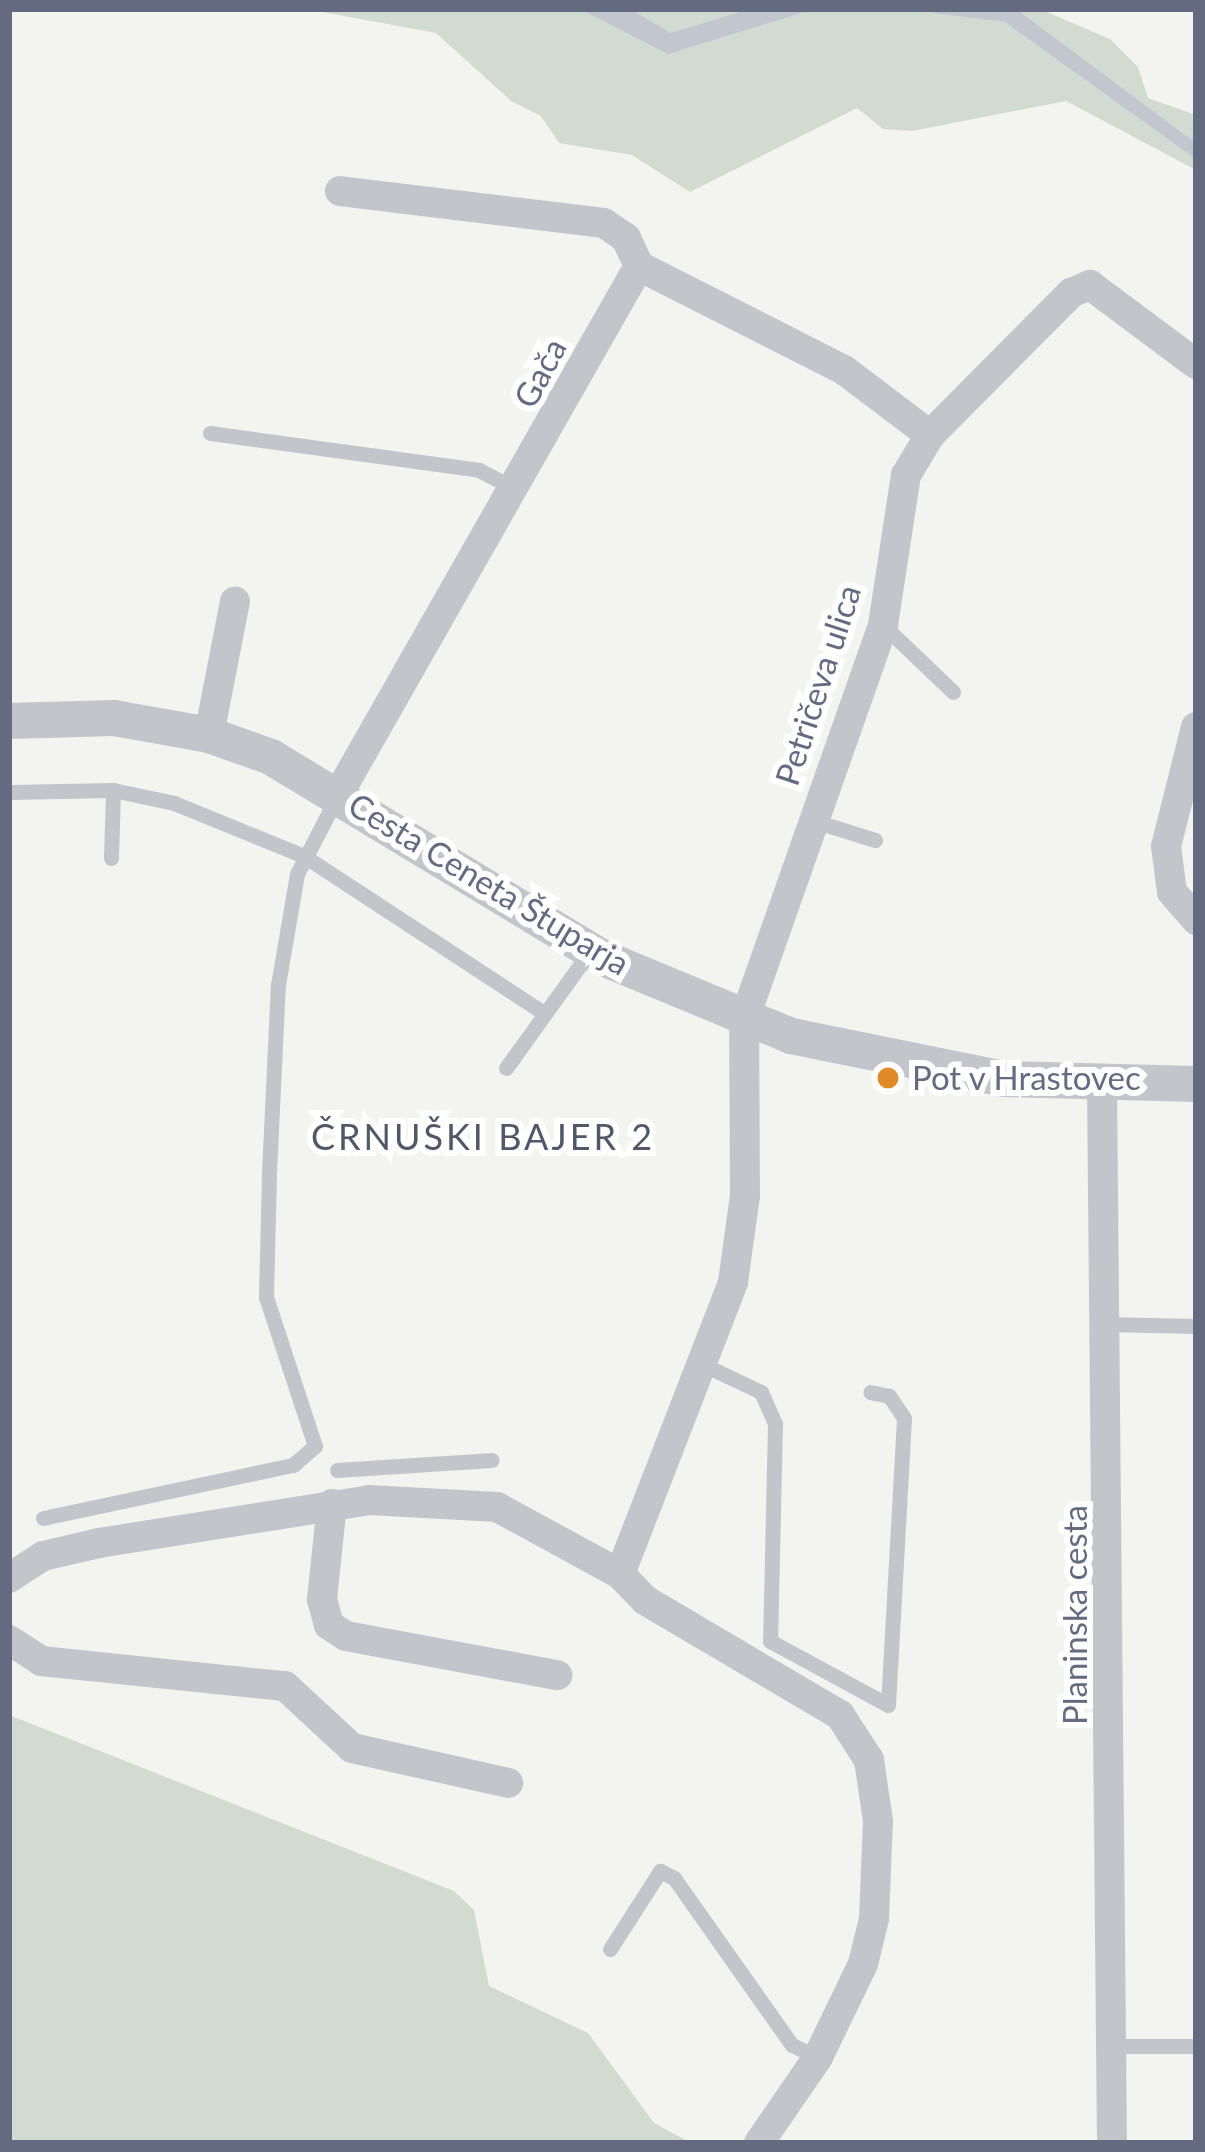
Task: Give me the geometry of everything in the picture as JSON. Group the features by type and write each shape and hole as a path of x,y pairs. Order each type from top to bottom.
{"street":[{"path":"340,191 604,223 626,238 639,266 844,370 930,435"},
{"name":"Gača","path":"339,793 518,490 639,266"},
{"name":"Petričeva ulica","path":"744,1020 883,626 906,475 930,435 1071,292 1090,285 1196,364"},
{"path":"209,735 235,601"},
{"name":"Cesta Ceneta Štuparja","path":"9,722 114,718 209,735 339,793 590,951 744,1020 892,1062 1102,1086 1196,1084"},
{"path":"1196,727 1166,846 1172,892 1196,920"},
{"path":"620,1574 706,1366 733,1282 745,1196 744,1020"},
{"name":"Planinska cesta","path":"1102,1086 1112,2143"},
{"path":"332,1504 322,1599 329,1625 346,1636 557,1676"},
{"path":"9,1579 43,1556 332,1504 497,1507 620,1574 645,1600 839,1715 869,1760 878,1821 874,1919 854,1992 818,2056 759,2143"},
{"path":"9,1640 41,1661 285,1686 352,1748 508,1783"}],"lane":[{"path":"210,433 479,470 518,490"},
{"path":"883,626 953,692"},
{"path":"9,792 113,790 174,803 304,856 544,1014"},
{"path":"111,859 113,790"},
{"path":"43,1518 293,1465 315,1446 266,1297 278,985 304,856 339,793"},
{"path":"811,820 875,840"},
{"path":"506,1068 590,951"},
{"path":"1104,1324 1196,1326"},
{"path":"706,1366 760,1392 775,1424 770,1641 888,1706 904,1418 889,1396 870,1392"},
{"path":"337,1470 491,1460"},
{"path":"610,1949 661,1871 674,1878 793,2045 818,2056"},
{"path":"1111,2046 1196,2046"}],"shaded area":[{"path":"306,9 1047,12 1110,39 1138,67 1148,98 1196,115 1196,170 1066,101 912,131 883,129 857,108 690,192 632,155 559,143 541,116 511,101 436,33"},
{"path":"580,9 630,9 671,33 750,9 814,9 668,54"},
{"path":"903,9 1016,9 1196,143 1196,159 1005,22"},
{"path":"9,1715 454,1891 474,1910 489,1986 588,2033 654,2123 691,2143 9,2143"}],"place":[{"name":"Pot v Hrastovec","path":"888,1078"}],"district":[{"name":"ČRNUŠKI BAJER 2","path":"483,1137"}]}
